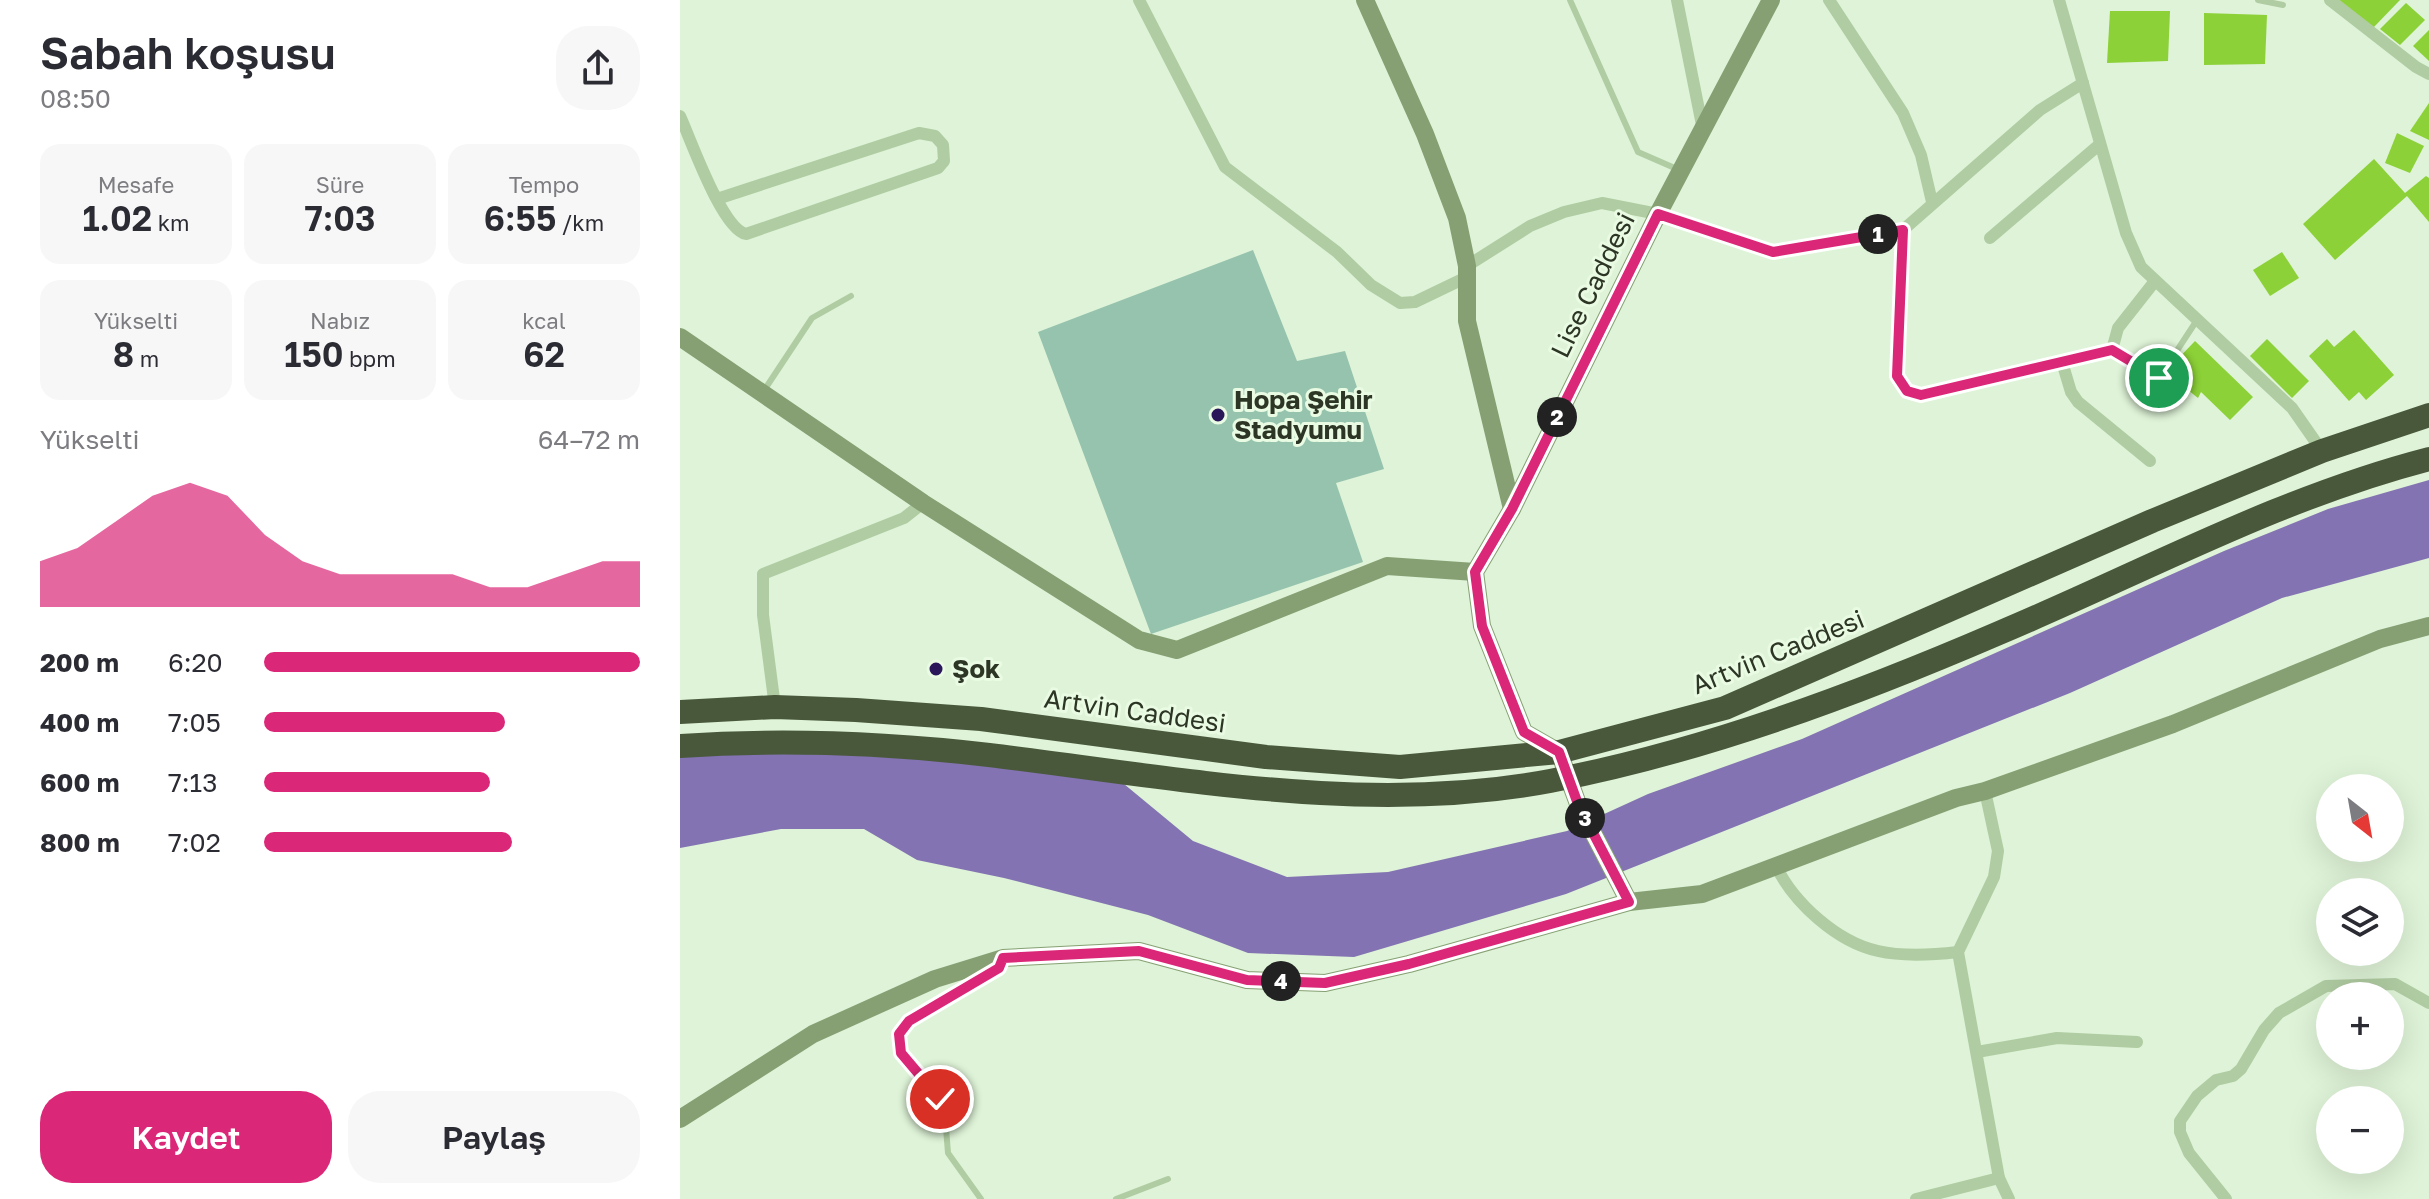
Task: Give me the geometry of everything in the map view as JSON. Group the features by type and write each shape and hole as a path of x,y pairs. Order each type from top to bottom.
{"highway":[{"name":"Artvin Caddesi","path":"680,712 775,707 981,719 1266,757 1400,767 1559,752 1725,708 2152,521 2322,451 2429,415"},
{"path":"680,746 765,741 856,743 984,754 1233,786 1330,793 1455,794 1566,777 1773,722 1999,633 2286,505 2429,459"}],"street":[{"path":"1139,0 1225,167 1337,252 1371,285 1400,303 1415,302 1467,271 1530,226 1564,212 1602,203 1658,214 1773,252 1903,230 2040,110 2083,83"},
{"path":"1365,0 1425,134 1457,218 1467,271 1467,321 1512,509"},
{"path":"1677,0 1703,130"},
{"name":"Lise Caddesi","path":"1475,572 1512,509 1658,214 1771,0"},
{"path":"1829,0 1903,113 1921,155 1932,202"},
{"path":"2059,0 2126,233 2141,267 2292,408 2322,451"},
{"path":"2330,0 2429,74"},
{"path":"680,116 717,199 734,229 751,233 938,168 944,161 943,145 935,136 919,133 717,199"},
{"path":"1990,238 2100,144"},
{"path":"1903,230 1897,376 1907,391 1921,395 2112,350 2118,328 2155,281"},
{"path":"680,337 923,503 1139,640 1177,650 1387,566 1475,572 1482,626 1524,732 1559,752 1578,804 1629,902"},
{"path":"2062,362 2078,402 2150,461"},
{"path":"775,707 763,615 763,574 904,518 923,503"},
{"path":"680,1119 813,1034 935,979 1003,958 1139,951 1247,980 1325,983 1438,956 1629,902 1702,894 1956,798 1985,791 2173,724 2380,639 2429,626"},
{"path":"1985,791 1998,851 1994,877 1958,952 1999,1178 2009,1199"},
{"path":"1776,866 1790,890 1830,928 1874,951 1911,955 1958,952"},
{"path":"2226,1199 2189,1153 2180,1132 2180,1121 2197,1096 2216,1080 2233,1076 2241,1069 2264,1030 2279,1013 2326,986 2395,984 2429,1003"},
{"path":"1977,1052 2057,1038 2137,1042"},
{"path":"1916,1199 1999,1178"}],"lane":[{"path":"1570,0 1638,152 1681,171"},
{"path":"2258,0 2283,5"},
{"path":"761,395 812,318 851,296"},
{"path":"2112,350 2159,378 2197,320"},
{"path":"981,1199 948,1153 945,1115 940,1099 901,1053 898,1041 909,1021 995,970 1003,958"},
{"path":"1116,1199 1168,1179"}],"green space":[{"name":"Hopa Şehir Stadyumu","path":"1253,250 1297,361 1345,351 1384,469 1336,483 1363,562 1151,634 1038,332"}],"shaded area":[{"path":"2429,480 2429,558 2282,598 2070,693 1566,894 1354,957 1248,953 1148,915 1004,878 917,860 864,829 781,829 680,848 680,751 938,757 1124,784 1193,841 1287,877 1388,872 1567,831 1648,794 1802,739 2224,551 2328,509"}],"building":[{"path":"2338,0 2400,0 2373,28"},
{"path":"2406,3 2425,20 2400,45 2380,29"},
{"path":"2110,11 2170,11 2168,61 2107,63"},
{"path":"2204,13 2267,15 2265,64 2204,65"},
{"path":"2429,30 2429,61 2413,46"},
{"path":"2429,103 2429,140 2410,131"},
{"path":"2397,133 2424,146 2410,173 2385,163"},
{"path":"2374,159 2405,193 2426,176 2429,178 2429,222 2407,196 2335,260 2303,224"},
{"path":"2282,252 2299,278 2270,296 2253,270"},
{"path":"2354,330 2394,375 2366,400 2359,392 2349,401 2309,356 2327,339 2334,347"},
{"path":"2267,339 2309,381 2292,398 2250,356"},
{"path":"2195,341 2253,397 2230,420 2201,392 2198,398 2169,375 2172,365"}],"place":[{"name":"Hopa Şehir Stadyumu","path":"1218,415"},
{"name":"Şok","path":"936,669"}],"route":[{"path":"940,1099 901,1053 899,1034 904,1024 999,968 1003,958 1139,951 1247,980 1325,983 1409,964 1629,902 1578,804 1559,752 1524,732 1482,626 1475,572 1512,509 1658,214 1773,252 1903,230 1897,376 1907,391 1921,395 2112,350 2159,378"}]}
